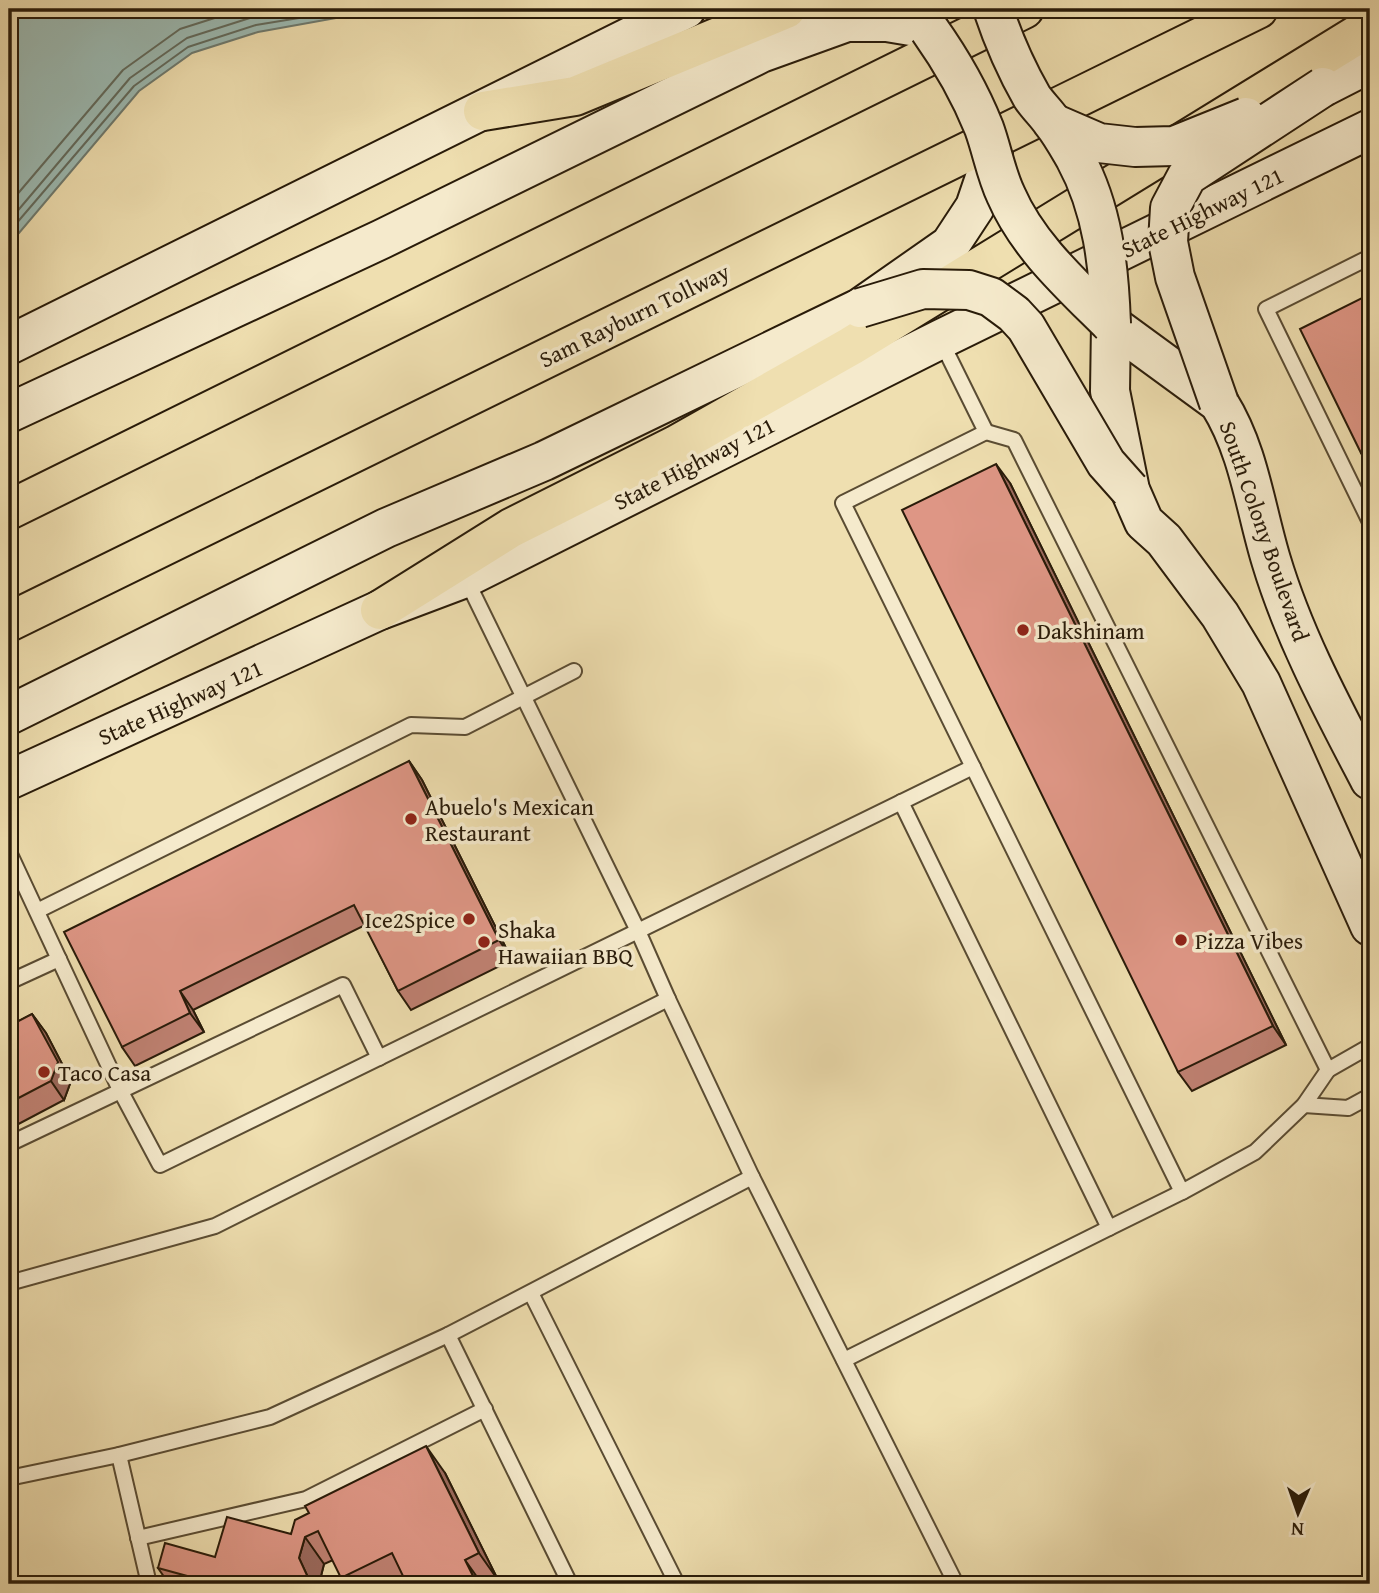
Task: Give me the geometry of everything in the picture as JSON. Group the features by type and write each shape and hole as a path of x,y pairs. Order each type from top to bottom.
{"highway":[{"path":"483,111 575,96 786,9"},
{"path":"9,510 1024,9"},
{"name":"Sam Rayburn Tollway","path":"9,622 1258,9"},
{"path":"380,610 511,528 676,445 850,346 1370,27"}],"main road":[{"path":"9,345 686,9"},
{"path":"761,53 801,9"},
{"path":"993,9 1003,39 1033,98 1055,124 1076,159 1102,226 1110,287 1110,391 1137,506"},
{"path":"9,413 382,239 761,53 846,22 922,19"},
{"name":"South Colony Boulevard","path":"922,19 954,65 983,127 1005,194 1022,224 1067,280 1111,324 1219,403 1227,415 1252,480 1271,559 1290,615 1326,695 1370,780"},
{"path":"1055,124 1099,143 1135,147 1174,146 1323,86 1370,63"},
{"path":"1219,403 1175,277 1168,242 1170,208 1187,176 1323,86"},
{"name":"State Highway 121","path":"9,780 380,610 465,578 1370,129"},
{"path":"860,309 950,245 975,208 993,154"},
{"path":"9,715 386,528 544,461 860,309 923,289 969,290 991,297 1026,327 1105,463 1220,615 1261,683 1370,926"}],"lane":[{"path":"1370,257 1266,309 1370,522"},
{"path":"941,340 986,432"},
{"path":"1182,1192 844,503 986,432 1014,440 1328,1070"},
{"path":"465,578 638,931 752,1177 956,1584"},
{"path":"37,911 411,725 465,727 574,671"},
{"path":"9,852 15,880 37,911 120,1090 160,1165 973,767"},
{"path":"901,802 1109,1228"},
{"path":"9,982 59,959"},
{"path":"9,1144 343,985 379,1058"},
{"path":"9,1283 215,1226 668,999"},
{"path":"844,1360 1182,1192 1255,1152 1304,1105 1328,1070 1370,1046"},
{"path":"1304,1105 1348,1108 1370,1096"},
{"path":"9,1478 119,1455 270,1417 448,1335 752,1177"},
{"path":"531,1293 677,1584"},
{"path":"448,1335 570,1584"},
{"path":"138,1538 306,1499 485,1409"},
{"path":"119,1455 149,1584"}],"water":[{"path":"9,9 386,9 258,32 192,53 139,91 19,233 9,241"}],"building":[{"path":"1370,294 1370,448 1361,453 1300,329"},
{"path":"996,464 1273,1026 1178,1072 902,510"},
{"path":"409,761 499,940 398,991 354,905 180,991 190,1013 122,1047 64,932"},
{"path":"32,1014 58,1062 51,1081 9,1103 9,1026"},
{"path":"426,1446 479,1553 465,1560 477,1584 399,1584 397,1582 404,1578 392,1553 341,1578 318,1531 305,1537 299,1558 311,1584 208,1584 209,1582 158,1568 165,1543 215,1557 227,1517 291,1534 295,1520 309,1513 305,1506"}],"place":[{"name":"Dakshinam","path":"1023,630"},
{"name":"Abuelo's Mexican Restaurant","path":"411,819"},
{"name":"Ice2Spice","path":"469,919"},
{"name":"Pizza Vibes","path":"1181,940"},
{"name":"Shaka Hawaiian BBQ","path":"484,942"},
{"name":"Taco Casa","path":"44,1072"}]}
